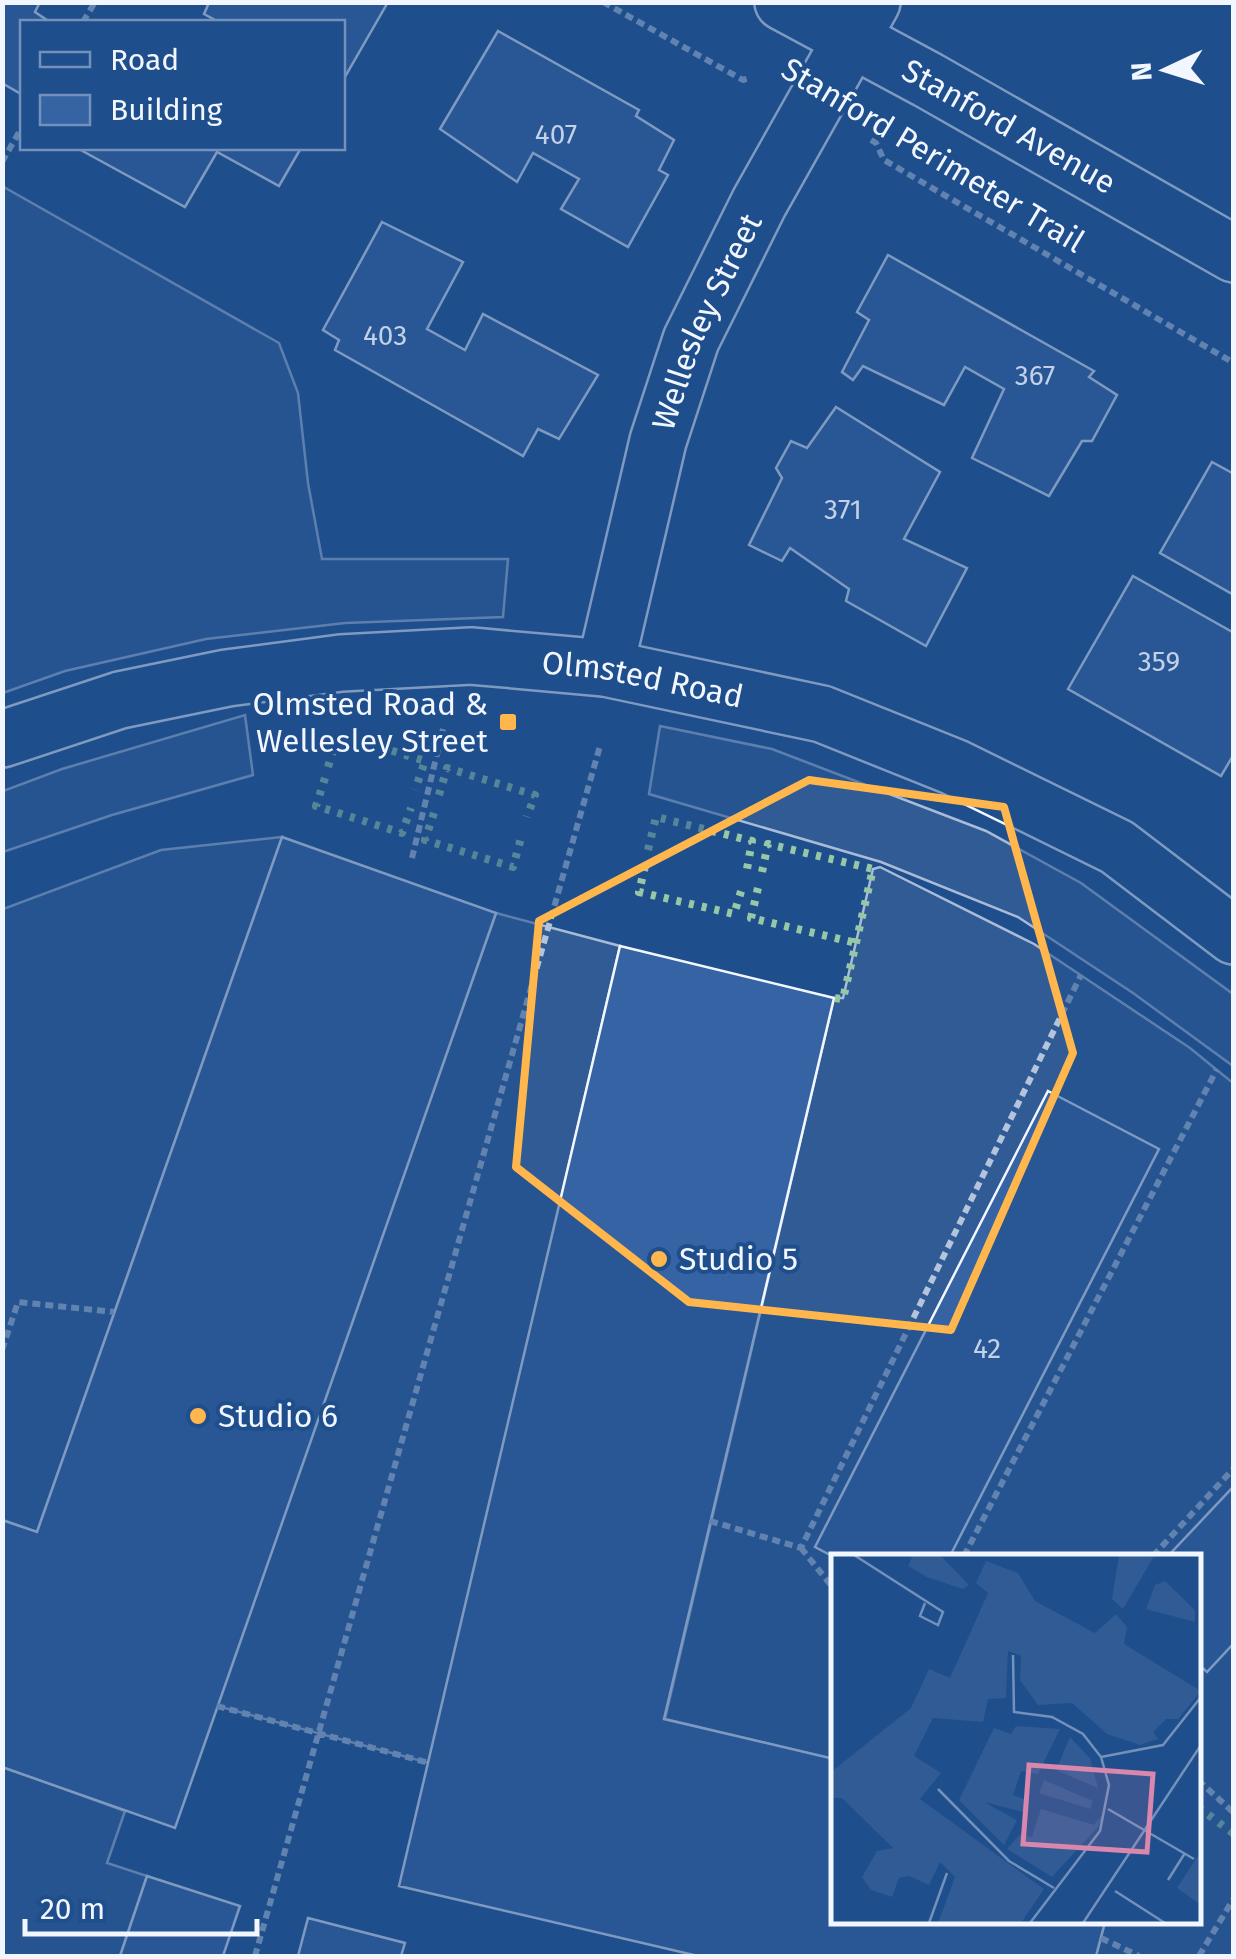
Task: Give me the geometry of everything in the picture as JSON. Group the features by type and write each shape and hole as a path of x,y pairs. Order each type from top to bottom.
{"street":[{"name":"Stanford Avenue","path":"783,2 862,21 1234,254"},
{"name":"Wellesley Street","path":"605,668 658,441 692,340 758,203 862,21"},
{"name":"Olmsted Road","path":"2,739 120,700 227,678 341,663 471,656 605,668 822,714 954,766 1117,847 1234,936"}],"path":[{"name":"Stanford Perimeter Trail","path":"603,2 744,80 755,77 813,106 876,143 884,160 1234,363"},
{"path":"2,162 20,130"},
{"path":"412,858 443,729"},
{"path":"255,1956 600,746"},
{"path":"800,1548 1082,975"},
{"path":"965,1554 1216,1069"},
{"path":"2,1350 18,1302 114,1312"},
{"path":"1155,1554 1234,1468"},
{"path":"710,1521 800,1548 831,1585"},
{"path":"217,1706 428,1762"},
{"path":"1201,1783 1234,1813"},
{"path":"1199,1956 1234,1898"},
{"path":"1101,1938 1138,1956"}],"highlighted area":[{"path":"809,780 1004,807 1073,1053 951,1330 689,1302 516,1167 539,921"}],"shaded area":[{"path":"2,186 279,343 298,393 322,559 508,559 503,617 345,623 206,639 65,671 3,693"},
{"path":"245,715 253,775 112,815 3,852 3,791 62,769"},
{"path":"660,726 772,749 986,831 1081,883 1233,994 1233,1066 1133,993 1018,917 881,862 649,794"},
{"path":"282,837 37,1532 3,1520 3,909 161,850"},
{"path":"880,867 1034,944 1190,1048 1233,1083 1233,1956 1096,1956 1104,1924 1201,1924 1201,1554 831,1554 831,1759 665,1719 834,998 843,998 873,869"},
{"path":"496,913 620,946 429,1763 217,1706"},
{"path":"3,1767 125,1811 107,1863 147,1876 120,1956 3,1956"}],"building":[{"path":"2,2 40,2 35,12 47,20 20,20 20,93 2,83"},
{"path":"203,2 388,2 345,77 345,20 215,20 204,14 208,5"},
{"path":"498,31 639,110 636,116 674,140 659,170 668,175 628,247 561,209 579,179 533,153 517,182 440,129"},
{"path":"81,150 300,150 279,186 217,152 185,207"},
{"path":"382,222 463,262 427,329 465,350 483,314 598,375 559,439 538,429 523,456 335,350 339,340 323,330"},
{"path":"888,255 1094,371 1089,377 1117,395 1092,441 1082,441 1049,496 972,458 1004,389 965,367 944,405 863,366 853,380 842,372 869,320 857,312"},
{"path":"836,407 940,472 904,539 967,568 926,646 846,601 849,589 790,548 782,561 749,545 782,478 776,468 791,441 807,448"},
{"path":"1212,462 1234,474 1234,595 1160,553"},
{"path":"1133,576 1234,633 1234,754 1221,776 1068,689"},
{"name":"Studio 6","path":"282,837 496,913 175,1828 2,1767 2,1520 37,1532"},
{"name":"Studio 5","path":"620,946 834,998 664,1719 831,1758 831,1924 1104,1924 1096,1956 698,1956 399,1886"},
{"path":"1048,1091 1159,1149 951,1554 831,1555 815,1547"},
{"path":"1234,1486 1234,1643 1207,1672 1201,1667 1201,1554 1170,1554"},
{"path":"147,1876 240,1906 223,1956 120,1956"},
{"path":"308,1918 405,1943 401,1956 298,1956"}],"hedge":[{"path":"328,767 338,734 425,761 415,790"},
{"path":"439,795 447,768 535,795 527,817"},
{"path":"325,778 316,806 402,833 411,808"},
{"path":"434,813 425,840 513,867 521,838"},
{"path":"648,850 656,817 752,841 747,869"},
{"path":"762,872 768,844 873,869 843,999 834,998"},
{"path":"645,866 639,892 734,914 743,885"},
{"path":"758,888 751,918 856,943"},
{"path":"1201,1809 1234,1834"}],"place":[{"name":"Olmsted Road & Wellesley Street","path":"508,722"},
{"name":"Studio 5","path":"659,1259"},
{"name":"Studio 6","path":"198,1416"}]}
